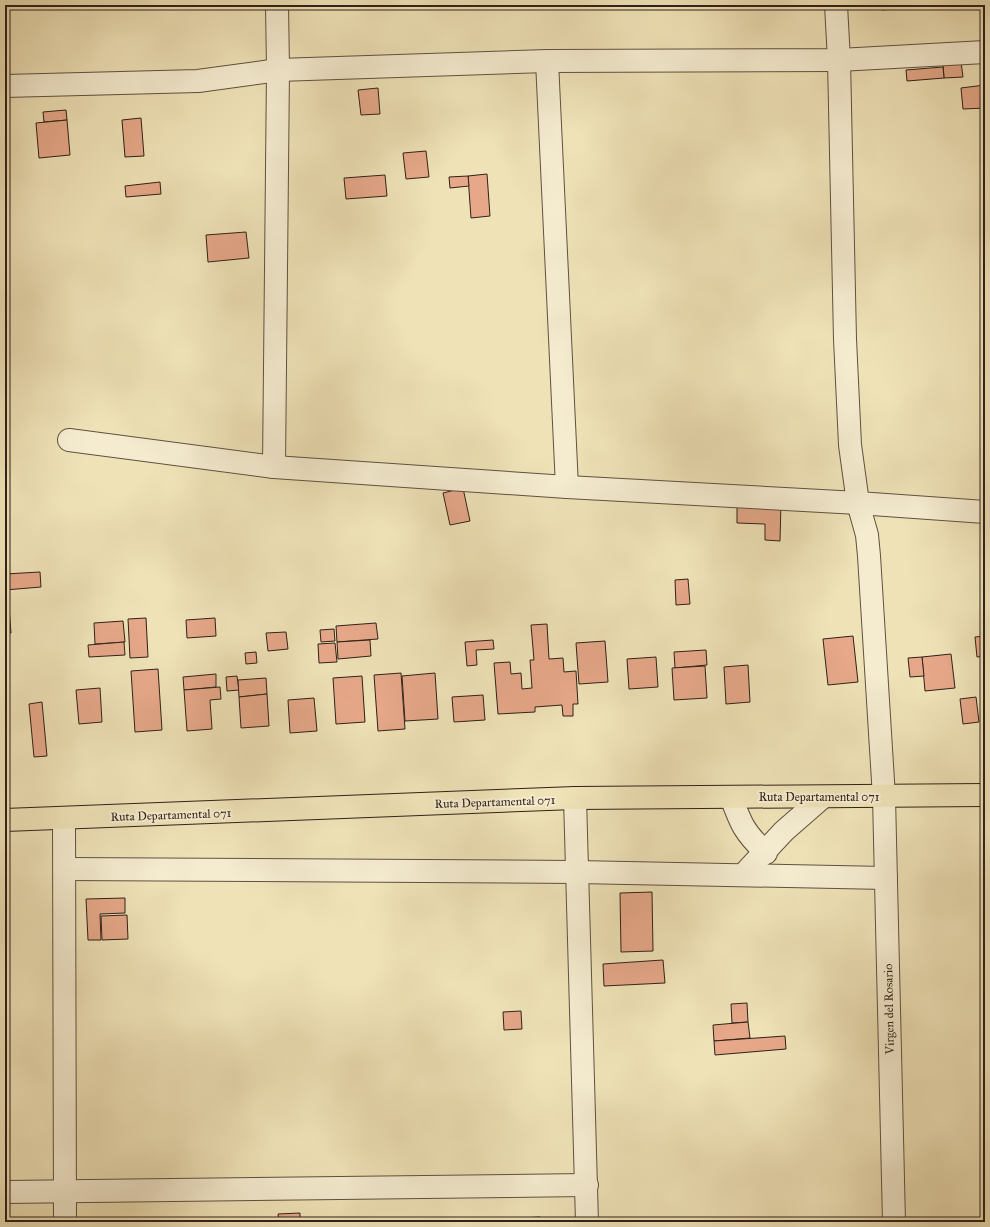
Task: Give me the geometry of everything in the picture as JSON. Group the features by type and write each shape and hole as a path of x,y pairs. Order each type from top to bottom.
{"main road":[{"name":"Ruta Departamental 071","path":"5,820 64,819 575,798 985,795"}],"street":[{"path":"274,467 278,70 277,5"},
{"name":"Virgen del Rosario","path":"836,5 839,60 845,347 850,445 858,503 867,535 884,796 894,1222"},
{"path":"5,86 198,81 278,70 547,61 839,60 985,52"},
{"path":"547,61 567,487"},
{"path":"69,440 274,467 567,487 858,503 985,512"},
{"path":"731,797 742,827 751,839 766,853"},
{"path":"743,875 766,853 784,832 823,797"},
{"path":"575,798 587,1222"},
{"path":"64,819 65,1222"},
{"path":"65,869 577,872 886,878"},
{"path":"5,1192 587,1185"}],"building":[{"path":"881,5 925,5 925,6 882,10"},
{"path":"961,62 963,77 944,78 943,64"},
{"path":"943,67 944,78 907,81 906,70"},
{"path":"985,85 985,108 963,109 961,88"},
{"path":"378,88 380,114 361,115 358,90"},
{"path":"66,110 67,120 44,122 43,112"},
{"path":"141,118 144,156 125,157 122,120"},
{"path":"67,120 70,155 39,158 36,123"},
{"path":"426,151 429,177 406,179 403,153"},
{"path":"487,174 490,216 471,218 468,176"},
{"path":"385,175 387,196 346,199 344,178"},
{"path":"468,176 469,186 450,188 449,177"},
{"path":"160,182 161,194 126,197 125,186"},
{"path":"246,232 249,258 208,262 206,235"},
{"path":"981,451 985,451 985,473 984,473"},
{"path":"463,488 470,521 450,525 443,493"},
{"path":"737,499 781,501 780,541 765,540 765,524 737,523"},
{"path":"40,572 41,587 5,590 5,574"},
{"path":"688,579 690,604 676,605 675,580"},
{"path":"9,608 11,633 5,633 5,609"},
{"path":"146,618 148,657 130,658 128,619"},
{"path":"215,618 216,636 187,638 186,620"},
{"path":"123,621 125,642 95,644 94,623"},
{"path":"376,623 378,639 337,642 336,626"},
{"path":"547,624 549,659 563,658 564,672 576,671 578,704 573,704 573,716 563,716 562,705 535,707 535,712 498,714 494,663 510,662 511,674 521,673 522,689 532,688 530,660 534,660 531,625"},
{"path":"334,629 335,641 321,642 320,630"},
{"path":"286,632 288,649 268,651 266,633"},
{"path":"853,636 858,682 828,685 823,639"},
{"path":"985,636 985,656 977,657 975,637"},
{"path":"370,640 371,656 338,659 337,642"},
{"path":"493,640 494,649 476,650 477,665 467,666 465,642"},
{"path":"605,641 608,682 579,684 576,643"},
{"path":"124,642 125,655 89,657 88,645"},
{"path":"335,643 337,662 319,663 318,644"},
{"path":"706,650 707,665 675,668 674,652"},
{"path":"256,652 257,663 246,664 245,653"},
{"path":"951,654 955,688 925,691 922,657"},
{"path":"656,657 658,687 629,689 627,659"},
{"path":"922,657 924,676 910,677 908,658"},
{"path":"748,665 750,702 726,704 724,667"},
{"path":"705,666 707,698 674,700 672,668"},
{"path":"158,669 162,730 135,732 131,671"},
{"path":"401,673 405,729 378,731 374,675"},
{"path":"435,673 438,719 405,721 402,676"},
{"path":"216,674 216,687 184,690 183,677"},
{"path":"237,676 239,690 227,691 226,677"},
{"path":"362,676 365,722 336,724 333,678"},
{"path":"266,678 267,694 239,697 238,680"},
{"path":"220,687 221,699 210,700 212,729 187,731 184,690"},
{"path":"100,688 102,722 79,724 76,690"},
{"path":"267,694 269,726 241,728 239,697"},
{"path":"483,695 485,720 454,722 452,697"},
{"path":"976,697 979,722 963,724 960,699"},
{"path":"314,698 317,731 290,733 288,700"},
{"path":"42,702 47,756 34,757 29,704"},
{"path":"652,892 653,951 621,952 620,893"},
{"path":"125,898 125,913 100,914 101,940 88,940 86,899"},
{"path":"127,915 128,939 102,940 101,916"},
{"path":"663,960 665,983 604,986 603,964"},
{"path":"747,1003 748,1022 732,1023 731,1004"},
{"path":"521,1011 522,1029 504,1030 503,1012"},
{"path":"748,1022 750,1038 714,1041 713,1025"},
{"path":"785,1036 786,1049 715,1055 714,1041"},
{"path":"300,1213 300,1222 279,1222 278,1214"},
{"path":"540,1217 540,1222 503,1222 503,1219"},
{"path":"203,1219 204,1222 180,1222 180,1221"},
{"path":"247,1219 248,1222 223,1222"}]}
